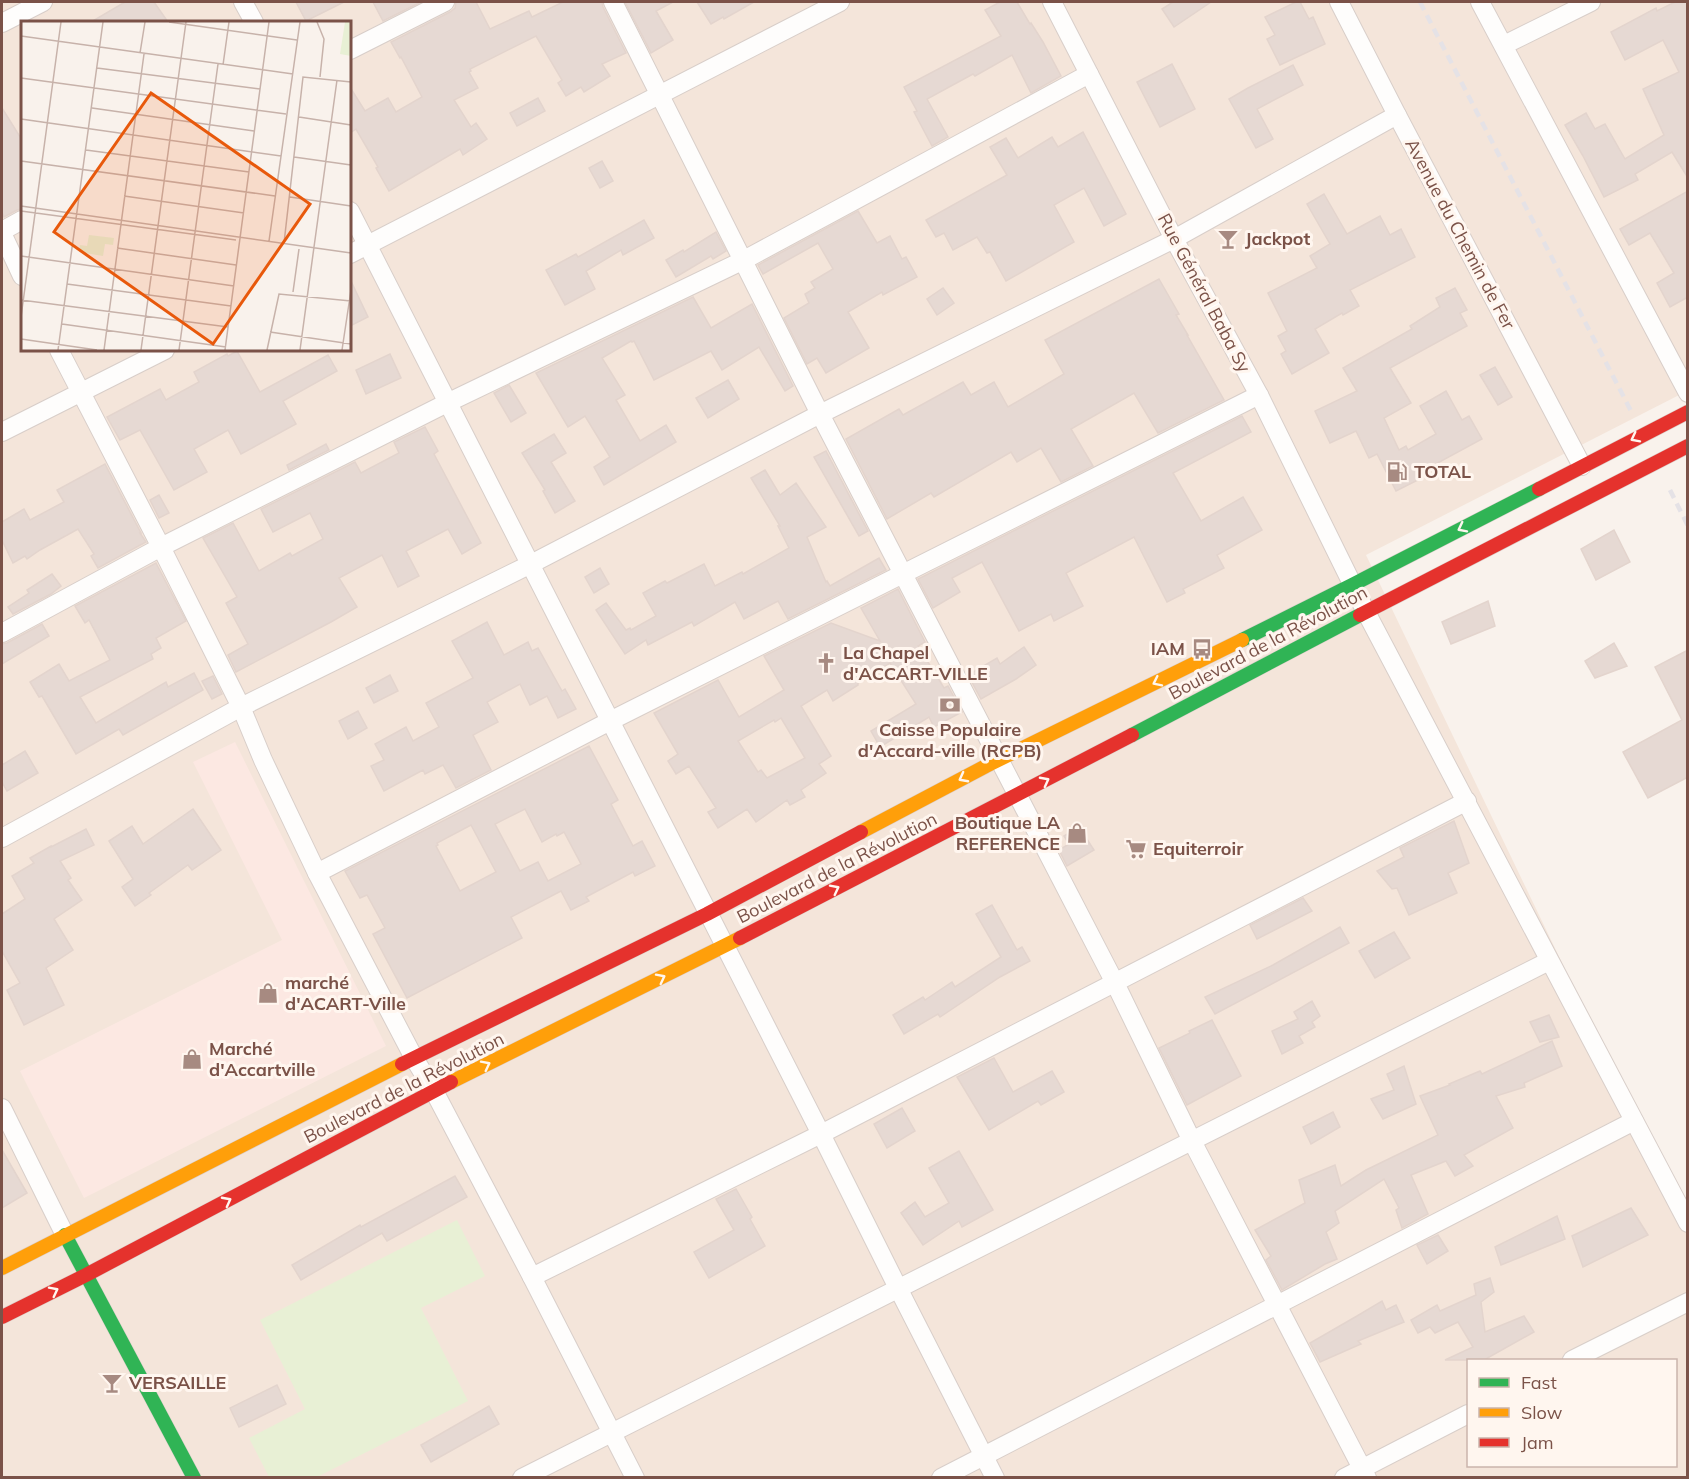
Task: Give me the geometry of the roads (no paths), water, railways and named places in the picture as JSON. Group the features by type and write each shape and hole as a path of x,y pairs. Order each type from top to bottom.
{"main road":[{"name":"Boulevard de la Révolution","path":"2,1268 414,1058 707,914 1000,759 1352,585 1688,412"},
{"name":"Boulevard de la Révolution","path":"2,1317 434,1091 1018,795 1688,446"},
{"path":"65,1235 194,1478"}],"street":[{"path":"2,23 43,2"},
{"path":"243,2 253,21"},
{"path":"351,49 445,2"},
{"path":"613,2 820,414 1000,759 1115,983 1192,1141 1365,1473"},
{"path":"351,253 840,2"},
{"name":"Rue Général Baba Sy","path":"1052,2 1174,238 1259,395 1366,612 1688,1223"},
{"name":"Avenue du Chemin de Fer","path":"1339,2 1582,466"},
{"path":"1480,2 1688,393"},
{"path":"1504,45 1591,2"},
{"path":"2,633 161,547 447,403 744,260 1089,74"},
{"path":"2,838 241,707 529,565 820,414 1174,238 1397,115"},
{"path":"351,213 995,1478"},
{"path":"21,221 2,232 21,274"},
{"path":"59,351 241,707 316,873 414,1058 434,1091 636,1478"},
{"path":"2,432 163,351"},
{"path":"316,873 610,721 1259,395"},
{"path":"532,1277 821,1134 1467,801"},
{"path":"522,1478 1549,961"},
{"path":"2,1108 65,1235"},
{"path":"941,1478 1634,1121"},
{"path":"1574,1359 1688,1302"},
{"path":"1344,1478 1365,1473 1467,1415"}],"railway":[{"path":"1420,2 1631,411"},
{"path":"1670,490 1688,526"}],"place":[{"name":"Jackpot","path":"1228,239"},
{"name":"TOTAL","path":"1397,472"},
{"name":"IAM","path":"1202,649"},
{"name":"La Chapel d'ACCART-VILLE","path":"826,663"},
{"name":"Caisse Populaire d'Accard-ville (RCPB)","path":"950,705"},
{"name":"Boutique LA REFERENCE","path":"1077,833"},
{"name":"Equiterroir","path":"1136,849"},
{"name":"marché d'ACART-Ville","path":"268,993"},
{"name":"Marché d'Accartville","path":"192,1059"},
{"name":"VERSAILLE","path":"112,1383"}]}
